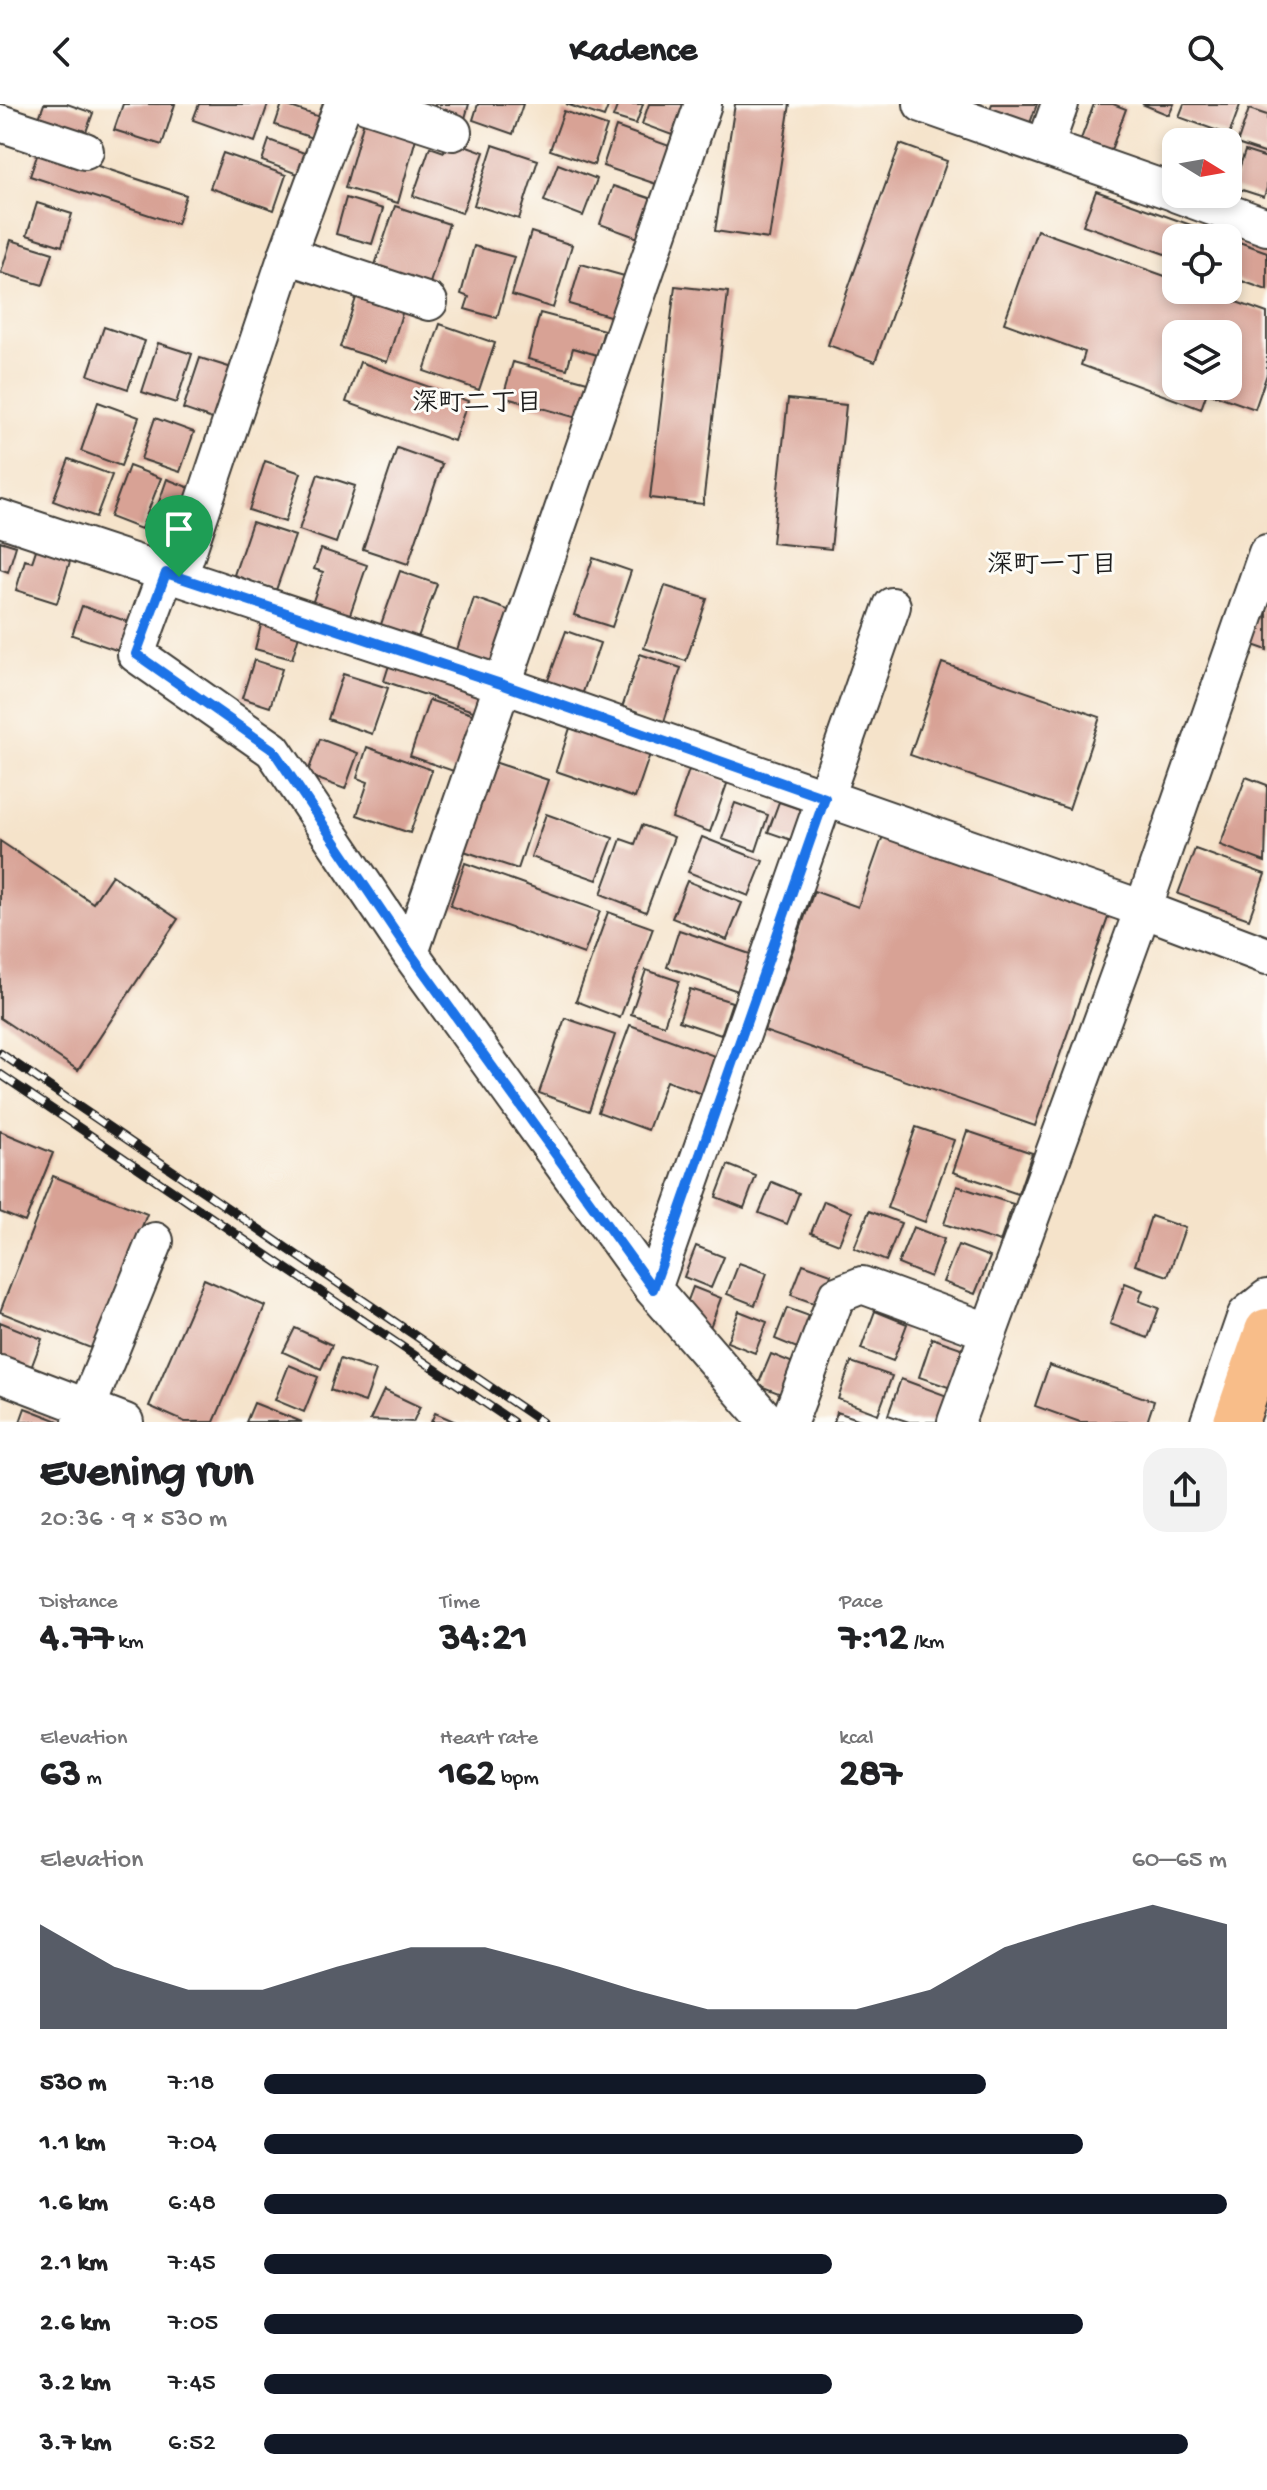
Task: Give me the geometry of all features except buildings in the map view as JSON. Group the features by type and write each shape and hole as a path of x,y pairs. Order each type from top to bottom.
{"highway":[{"path":"1236,1422 1267,1331"}],"street":[{"path":"343,104 172,575 136,654 273,750 410,953 653,1289 768,1422"},
{"path":"366,104 453,132"},
{"path":"410,953 703,104"},
{"path":"922,104 1162,189"},
{"path":"1045,146 1060,104"},
{"path":"0,123 85,151"},
{"path":"1215,208 1267,227"},
{"path":"287,255 429,302"},
{"path":"0,518 501,684 1143,909 1267,956"},
{"path":"956,1422 1143,909 1267,553"},
{"path":"653,1289 892,606"},
{"path":"84,1415 155,1241"},
{"path":"789,1422 837,1295 862,1285 987,1331"},
{"path":"1209,1422 1246,1315 1267,1298"},
{"path":"0,1374 84,1415 125,1422"}],"railway":[{"path":"0,1053 542,1422"},
{"path":"0,1074 513,1422"}],"district":[{"name":"深町二丁目","path":"477,405"},
{"name":"深町一丁目","path":"1052,567"}],"route":[{"path":"166,573 179,577 501,684 825,798 653,1289 410,953 273,750 136,654 166,573"}]}
